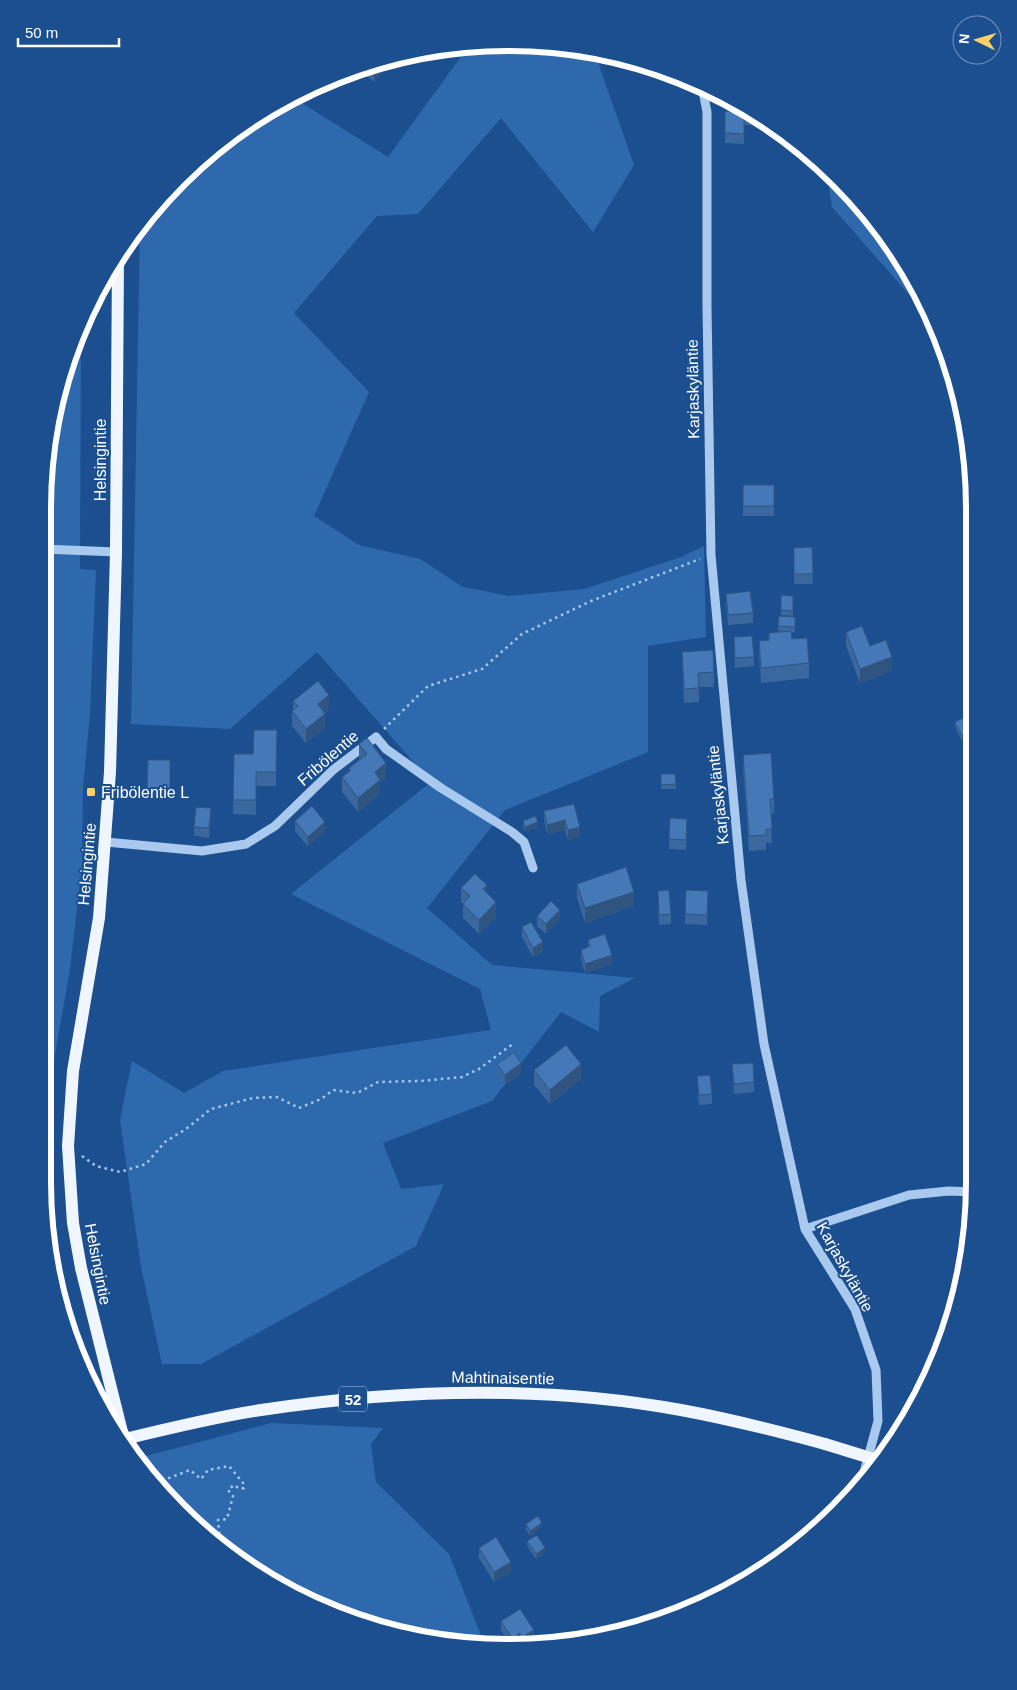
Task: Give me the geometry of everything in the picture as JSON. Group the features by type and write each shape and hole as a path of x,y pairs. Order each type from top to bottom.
{"main road":[{"name":"Helsingintie","path":"118,272 116,552 110,772 99,918 73,1071 68,1146 73,1223 81,1268 120,1423"},
{"name":"Mahtinaisentie","path":"128,1436 260,1410 330,1401 413,1394 496,1392 584,1398 680,1410 760,1427 872,1459"}],"street":[{"name":"Karjaskyläntie","path":"704,95 707,112 706,307 710,555 741,880 764,1044 805,1229 855,1309 876,1370 878,1421 866,1467"},
{"path":"51,548 116,552"},
{"name":"Fribölentie","path":"106,842 202,851 246,844 275,826 333,770 376,737 386,748 441,788 512,832 524,842 533,868"},
{"path":"805,1229 909,1195 966,1192"}],"path":[{"path":"376,737 428,686 482,669 522,634 591,601 710,555"},
{"path":"68,1146 96,1166 120,1172 146,1164 165,1142 186,1129 211,1109 220,1106 253,1098 277,1096 300,1108 321,1099 333,1090 357,1093 378,1082 462,1077 479,1069 514,1043"},
{"path":"162,1480 190,1470 201,1479 208,1470 229,1466 243,1483 244,1488 240,1489 234,1484 228,1490 233,1496 227,1519 218,1520 219,1535"}],"shaded area":[{"path":"508,51 538,52 597,60 634,165 593,232 501,118 418,214 377,216 294,313 369,392 314,516 359,545 420,559 463,587 509,596 584,589 681,557 704,546 706,637 648,646 648,752 505,810 427,908 492,965 635,978 600,996 599,1032 561,1012 492,1101 383,1143 401,1189 444,1184 416,1246 201,1364 162,1364 141,1267 120,1120 132,1061 184,1093 223,1071 491,1030 480,989 291,894 431,782 317,652 230,729 131,724 140,238 185,185 207,165 254,128 300,102 388,157 463,54"},
{"path":"828,181 852,207 889,254 919,306 832,207"},
{"path":"81,348 80,569 96,570 90,714 83,787 82,866 70,969 51,1077 52,479 60,419 67,390"},
{"path":"271,1423 383,1428 371,1444 376,1482 449,1554 482,1638 449,1635 390,1623 334,1604 306,1592 254,1562 207,1525 185,1505 144,1457"}],"building":[{"path":"732,110 744,117 744,134 725,133 725,111 732,112"},
{"path":"743,485 774,485 774,506 743,506"},
{"path":"812,547 813,574 794,574 794,548"},
{"path":"750,591 753,613 728,615 726,594"},
{"path":"781,595 793,596 793,611 781,610"},
{"path":"779,616 795,617 795,627 778,626"},
{"path":"862,626 870,646 886,640 892,657 860,669 846,632"},
{"path":"791,631 792,639 807,638 809,663 761,668 759,641 769,640 769,633"},
{"path":"752,636 754,657 735,658 734,637"},
{"path":"713,650 714,672 698,673 699,688 684,689 682,652"},
{"path":"318,681 329,695 318,704 325,714 306,729 292,711 298,706 293,701"},
{"path":"963,718 966,723 966,734 962,736 955,722"},
{"path":"254,730 277,730 276,772 256,772 256,800 233,800 234,754 253,754"},
{"path":"367,738 386,763 375,772 380,780 358,798 342,777 351,770 349,768 367,754 359,744"},
{"path":"771,753 774,799 770,799 772,829 766,829 766,835 749,836 743,755"},
{"path":"148,760 170,760 170,790 147,789"},
{"path":"661,774 675,774 676,784 661,785"},
{"path":"574,804 580,827 568,830 565,820 547,825 544,811"},
{"path":"312,806 325,822 308,837 295,821"},
{"path":"196,807 211,808 209,828 194,827"},
{"path":"535,816 538,822 525,827 523,821"},
{"path":"670,818 687,819 686,840 669,839"},
{"path":"626,867 634,892 585,908 577,884"},
{"path":"475,874 487,885 483,889 496,902 479,920 463,904 470,896 461,888"},
{"path":"669,890 671,914 659,915 658,891"},
{"path":"686,890 708,891 707,915 685,914"},
{"path":"551,901 560,910 546,924 537,916"},
{"path":"531,922 543,942 533,948 522,927"},
{"path":"605,934 612,955 585,964 581,950 590,946 588,940"},
{"path":"566,1045 581,1064 550,1090 534,1070"},
{"path":"514,1052 521,1063 505,1075 497,1064"},
{"path":"753,1063 754,1082 734,1084 732,1064"},
{"path":"710,1075 712,1094 699,1095 697,1076"},
{"path":"538,1516 542,1523 530,1531 526,1524"},
{"path":"537,1535 545,1548 536,1554 527,1541"},
{"path":"496,1537 511,1562 494,1572 479,1548"},
{"path":"520,1609 534,1630 522,1637 520,1633 512,1638 501,1621"}],"place":[{"name":"Fribölentie L","path":"91,792"}]}
